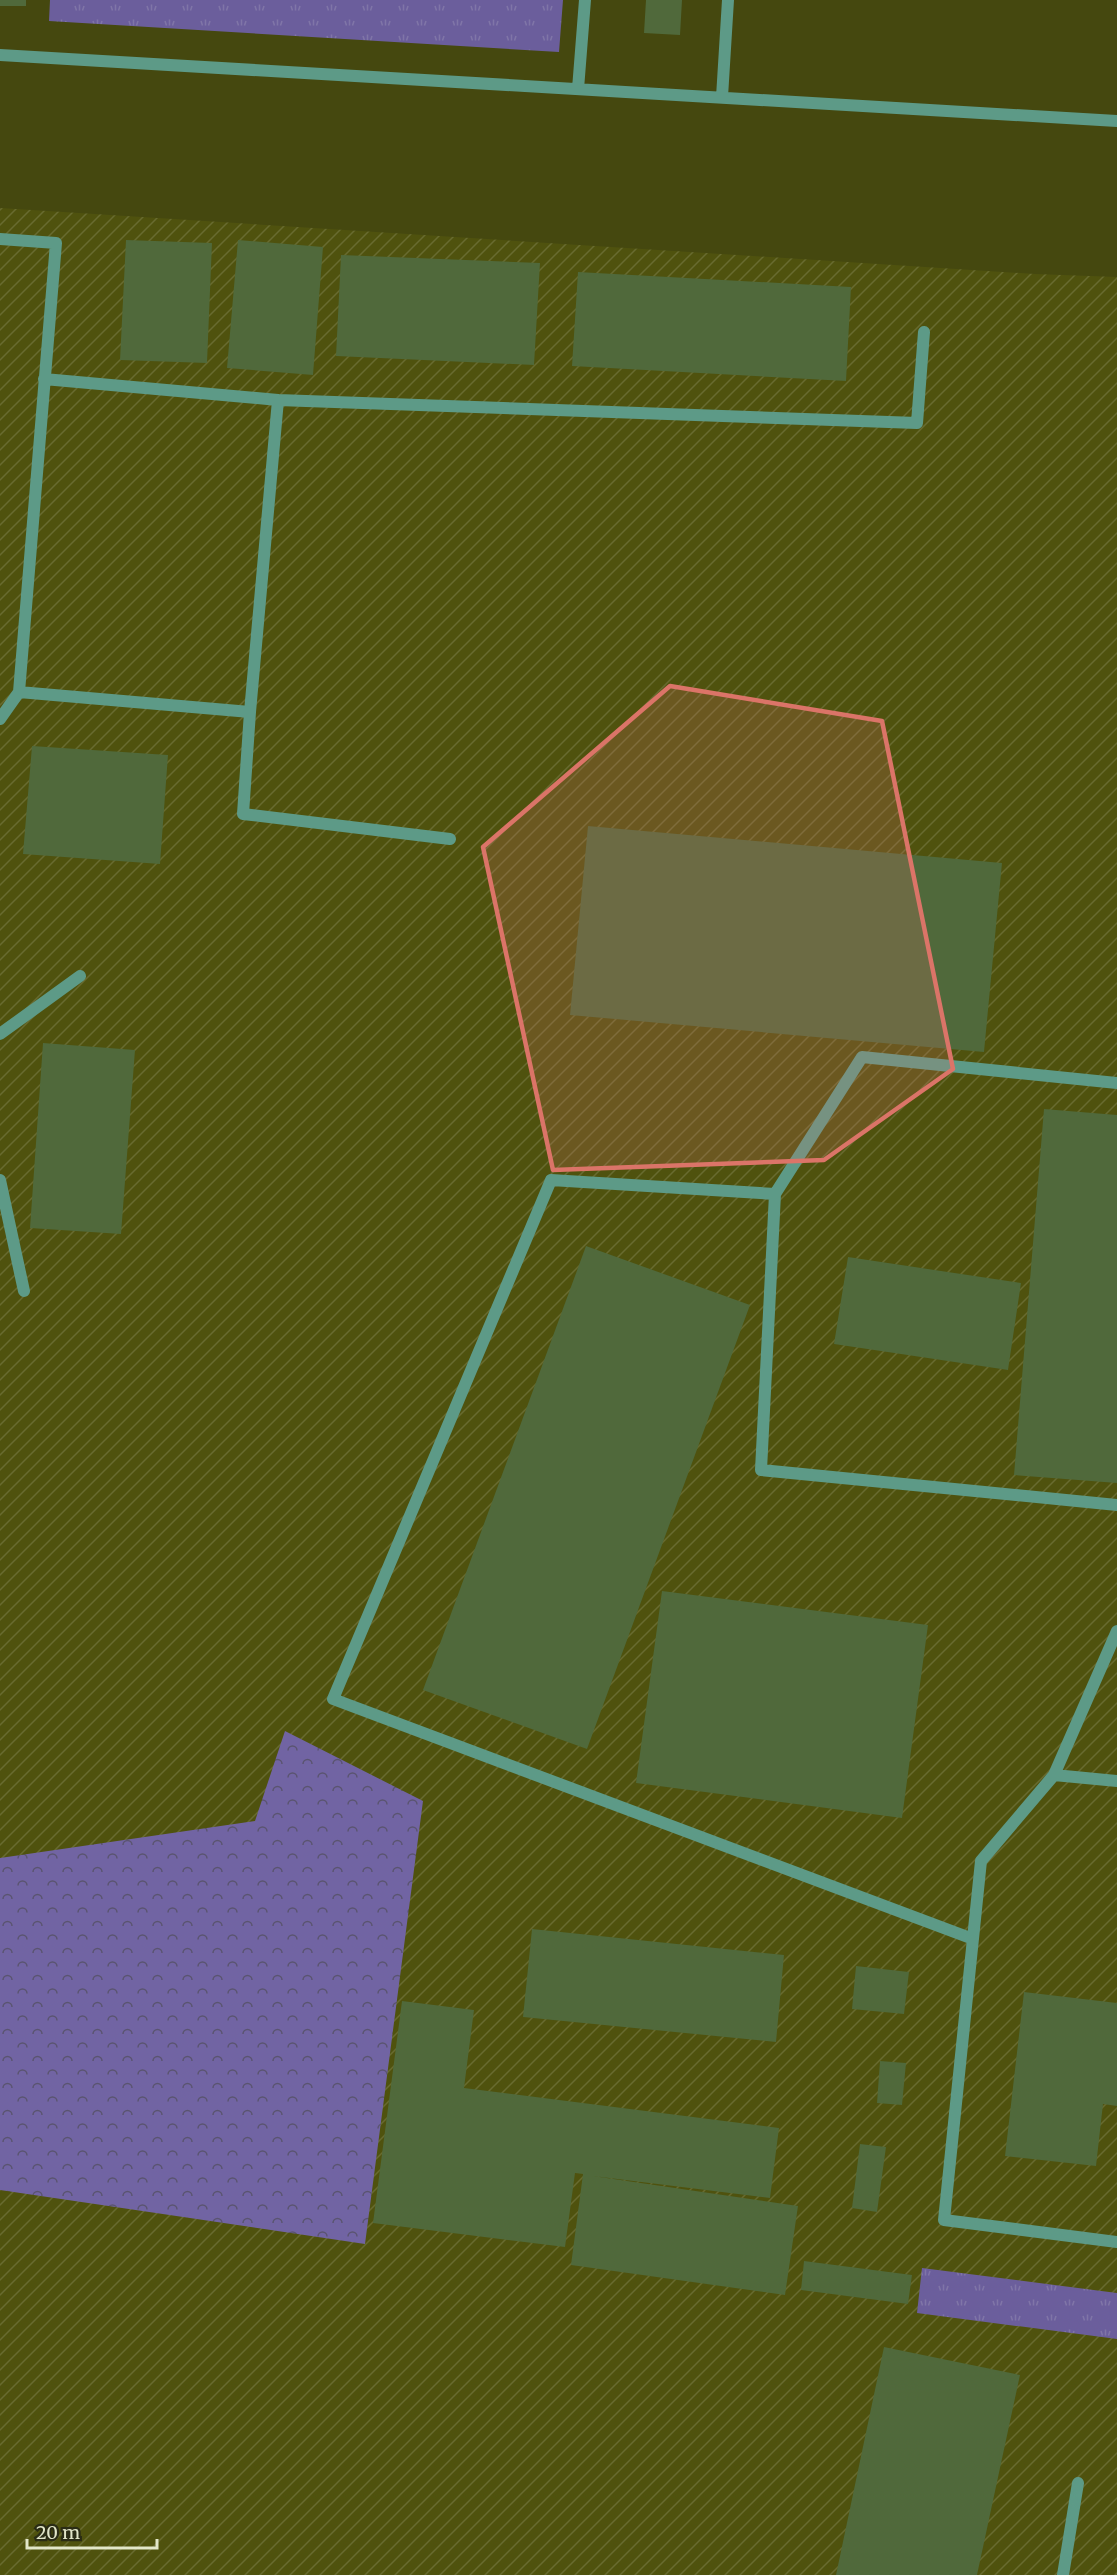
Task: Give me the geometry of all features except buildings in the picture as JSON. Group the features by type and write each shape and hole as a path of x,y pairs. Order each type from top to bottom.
{"lane":[{"path":"578,89 585,0"},
{"path":"722,97 728,0"},
{"path":"0,55 1117,121"},
{"path":"0,239 56,243 19,692 0,719"},
{"path":"44,379 278,400 916,423 924,332"},
{"path":"278,400 243,814 450,839"},
{"path":"19,692 250,712"},
{"path":"0,1034 80,976"},
{"path":"1117,1083 862,1057 775,1194 761,1470 1117,1505"},
{"path":"0,1180 24,1291"},
{"path":"775,1194 551,1180 333,1699 973,1939"},
{"path":"1117,1631 1054,1774 981,1861 944,2220 1117,2242"},
{"path":"1054,1774 1117,1781"},
{"path":"1063,2575 1078,2483"}],"highlighted area":[{"path":"670,686 882,721 953,1069 824,1160 553,1170 483,847"}],"shaded area":[{"path":"0,208 1035,274 1117,277 1117,2575 0,2575"}],"green space":[{"path":"50,0 563,0 559,52 49,21"},
{"path":"285,1731 423,1801 365,2244 0,2190 0,1858 255,1821"},
{"path":"922,2268 1117,2293 1117,2339 917,2313"}]}
